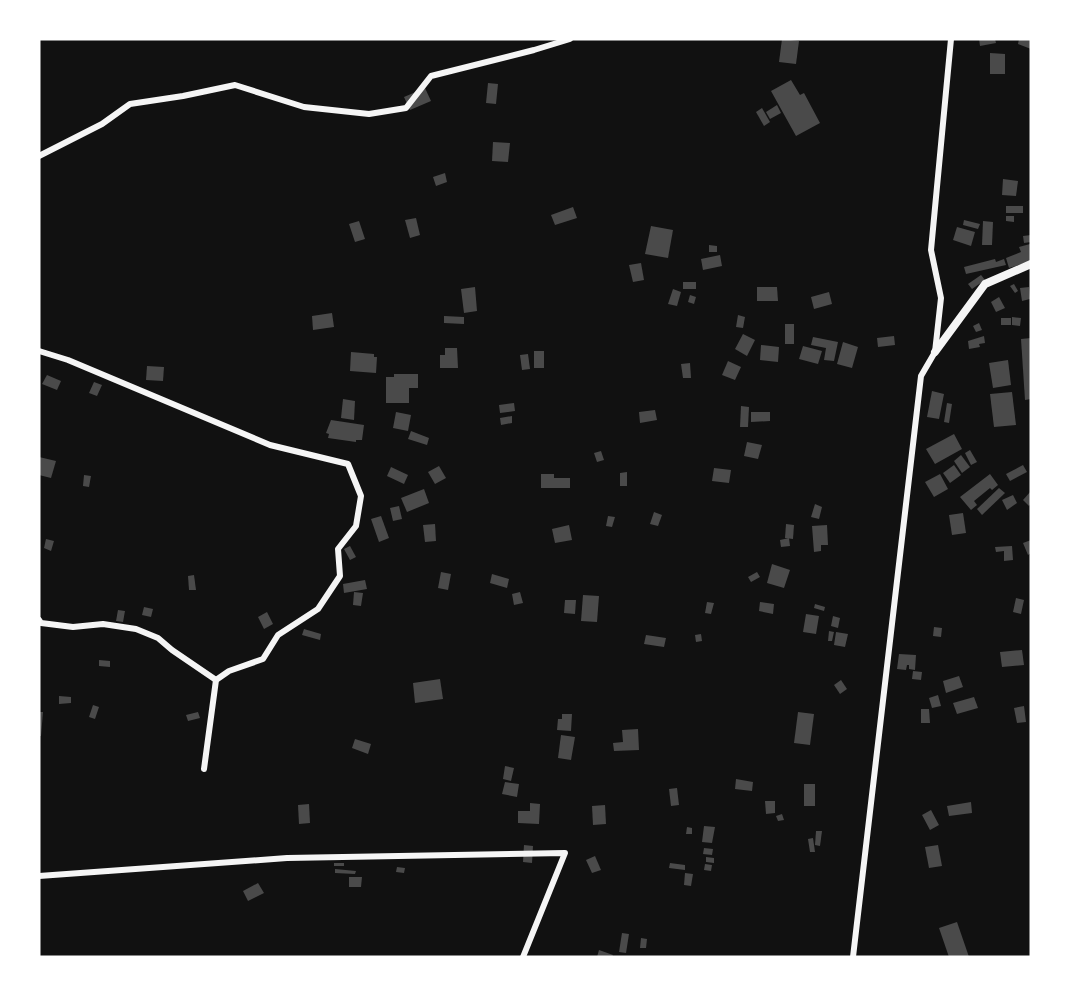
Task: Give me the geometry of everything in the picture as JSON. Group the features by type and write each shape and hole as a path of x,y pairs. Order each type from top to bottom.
{"street":[{"path":"39,156 102,124 130,104 235,85 304,107 369,114 406,108 431,76 570,39"},
{"path":"935,352 941,298 931,250 951,39"},
{"path":"853,957 921,376 935,352 985,284 1031,264"},
{"path":"39,351 68,360 270,444 348,464 362,496 356,525 338,549 340,576 318,609 278,634 263,659 229,671 216,680 204,769"},
{"path":"39,620 41,623 73,627 103,624 136,629 158,638 216,680"},
{"path":"39,876 287,858 565,853 523,957"}],"building":[{"path":"782,39 799,41 796,64 779,62"},
{"path":"979,39 995,39 996,43 980,46"},
{"path":"1019,39 1031,39 1031,49 1018,44"},
{"path":"990,53 1005,54 1005,74 990,74"},
{"path":"791,80 800,95 804,93 820,123 796,136 771,91"},
{"path":"488,83 498,84 496,104 486,103"},
{"path":"425,88 431,101 410,110 404,97"},
{"path":"777,105 781,113 770,119 766,112"},
{"path":"762,108 770,122 764,126 756,112"},
{"path":"493,142 510,143 508,162 492,161"},
{"path":"445,173 447,182 436,186 433,177"},
{"path":"1003,179 1018,181 1016,196 1002,195"},
{"path":"1006,206 1023,206 1023,213 1006,213"},
{"path":"573,207 577,218 555,225 551,215"},
{"path":"1006,216 1014,216 1014,222 1006,221"},
{"path":"416,218 420,235 410,238 405,220"},
{"path":"964,220 980,224 978,229 963,225"},
{"path":"359,221 365,239 355,242 349,224"},
{"path":"983,221 993,222 992,245 982,245"},
{"path":"651,226 673,230 668,258 645,254"},
{"path":"957,227 975,232 971,246 953,240"},
{"path":"1031,235 1031,242 1024,243 1023,236"},
{"path":"1030,244 1031,261 1009,268 1006,258 1021,252 1019,247"},
{"path":"709,245 717,246 717,252 709,252"},
{"path":"720,255 722,266 703,270 701,259"},
{"path":"995,259 996,262 1004,259 1006,265 966,274 964,267"},
{"path":"641,263 644,280 633,282 629,265"},
{"path":"981,275 985,280 972,289 968,284"},
{"path":"683,282 696,282 696,289 683,289"},
{"path":"1014,284 1018,291 1015,293 1010,286"},
{"path":"475,287 477,311 464,313 461,289"},
{"path":"757,287 777,287 778,301 757,301"},
{"path":"1029,287 1030,299 1022,301 1020,288"},
{"path":"673,289 681,292 677,306 668,304"},
{"path":"829,292 832,304 814,309 811,297"},
{"path":"690,295 696,297 694,304 688,302"},
{"path":"999,297 1005,308 996,312 991,302"},
{"path":"332,313 334,327 313,330 312,316"},
{"path":"738,315 745,317 743,328 736,327"},
{"path":"444,316 464,317 464,324 444,323"},
{"path":"1012,317 1021,318 1020,326 1012,325"},
{"path":"1001,318 1011,318 1011,325 1001,325"},
{"path":"979,323 982,330 976,332 973,326"},
{"path":"785,324 794,324 794,344 785,344"},
{"path":"743,334 755,340 747,356 735,349"},
{"path":"894,336 895,345 878,347 877,338"},
{"path":"984,336 985,343 979,344 980,347 969,349 968,341"},
{"path":"813,337 838,342 834,361 824,360 826,348 811,345"},
{"path":"1031,338 1031,399 1025,400 1021,339"},
{"path":"843,342 858,347 852,368 837,364"},
{"path":"761,345 779,347 778,362 760,360"},
{"path":"803,346 822,351 818,364 799,359"},
{"path":"445,348 457,348 458,368 440,368 440,355 445,355"},
{"path":"534,351 544,351 544,368 534,368"},
{"path":"351,352 374,354 374,357 377,357 376,373 350,371"},
{"path":"528,354 530,369 522,370 520,355"},
{"path":"1008,360 1011,385 993,388 989,363"},
{"path":"728,361 741,367 735,380 722,375"},
{"path":"690,363 691,378 683,378 681,364"},
{"path":"147,366 164,367 163,381 146,380"},
{"path":"394,374 418,374 418,388 409,388 409,403 386,403 386,377 394,377"},
{"path":"47,375 61,381 57,390 42,384"},
{"path":"94,382 102,385 97,396 89,393"},
{"path":"932,391 944,394 939,419 927,417"},
{"path":"1012,392 1016,425 994,427 990,394"},
{"path":"343,399 355,401 354,420 341,418"},
{"path":"514,403 515,411 500,413 499,405"},
{"path":"947,403 952,404 949,423 944,422"},
{"path":"741,406 749,407 748,427 740,427"},
{"path":"655,410 657,420 640,423 639,412"},
{"path":"396,412 411,415 408,431 393,428"},
{"path":"751,412 770,412 770,421 751,422"},
{"path":"512,416 512,423 501,425 500,418"},
{"path":"331,420 364,425 362,440 356,440 356,442 328,438 329,434 326,433"},
{"path":"411,431 429,438 427,445 408,439"},
{"path":"954,434 962,449 935,464 926,449"},
{"path":"747,442 762,445 758,459 744,456"},
{"path":"970,450 977,462 971,465 965,453"},
{"path":"601,451 604,460 597,462 594,453"},
{"path":"961,455 970,467 962,473 954,461"},
{"path":"39,457 56,461 51,478 39,475"},
{"path":"954,465 961,475 950,483 943,473"},
{"path":"1023,465 1027,472 1010,481 1006,474"},
{"path":"439,466 446,478 435,484 428,472"},
{"path":"391,467 408,475 404,484 387,476"},
{"path":"714,468 731,470 729,483 712,481"},
{"path":"627,472 627,486 620,486 620,473"},
{"path":"541,474 554,474 554,478 570,478 570,488 541,488"},
{"path":"940,474 948,489 934,497 925,482"},
{"path":"990,474 998,485 992,490 990,488 974,501 977,505 971,510 960,497"},
{"path":"84,475 91,476 89,487 83,486"},
{"path":"999,488 1005,493 982,515 977,509"},
{"path":"424,489 429,503 407,512 401,498"},
{"path":"1031,491 1031,503 1029,506 1023,500"},
{"path":"1013,495 1017,503 1007,510 1002,500"},
{"path":"815,504 822,507 819,519 811,517"},
{"path":"399,506 402,519 393,521 390,508"},
{"path":"654,512 662,515 658,526 650,524"},
{"path":"963,513 966,533 952,535 949,515"},
{"path":"381,516 389,538 379,542 371,519"},
{"path":"608,516 615,517 612,527 606,526"},
{"path":"435,524 436,541 425,542 423,525"},
{"path":"786,524 794,525 793,539 785,538"},
{"path":"569,525 572,540 555,543 552,529"},
{"path":"827,525 828,545 821,545 821,551 814,552 812,526"},
{"path":"789,538 790,546 781,547 780,540"},
{"path":"46,539 54,541 51,551 44,548"},
{"path":"1031,540 1031,553 1028,555 1023,543"},
{"path":"350,546 356,557 350,560 344,549"},
{"path":"1012,546 1013,560 1004,561 1004,551 996,552 995,547"},
{"path":"772,564 790,570 784,588 767,583"},
{"path":"441,572 451,574 448,590 438,588"},
{"path":"757,572 760,577 751,582 748,577"},
{"path":"492,574 509,579 507,588 490,583"},
{"path":"194,575 196,590 189,590 188,576"},
{"path":"365,580 367,589 344,593 343,584"},
{"path":"354,592 363,593 361,606 353,605"},
{"path":"520,592 523,603 514,605 512,594"},
{"path":"583,595 599,596 597,622 581,621"},
{"path":"1016,598 1024,600 1021,614 1013,612"},
{"path":"565,600 576,600 575,614 564,613"},
{"path":"707,602 714,603 711,614 705,613"},
{"path":"760,602 774,604 773,614 759,611"},
{"path":"815,604 825,607 824,611 814,608"},
{"path":"144,607 153,609 151,617 142,615"},
{"path":"118,610 125,611 123,622 116,621"},
{"path":"267,612 273,624 264,629 258,617"},
{"path":"806,614 819,616 816,634 803,632"},
{"path":"833,616 840,618 838,628 831,626"},
{"path":"934,627 942,628 941,637 933,636"},
{"path":"304,629 321,634 320,640 302,635"},
{"path":"829,631 834,632 832,641 828,641"},
{"path":"836,632 848,634 845,647 834,645"},
{"path":"701,634 702,641 696,642 695,635"},
{"path":"646,635 666,638 664,647 644,644"},
{"path":"1022,650 1024,665 1002,667 1000,652"},
{"path":"899,654 916,655 915,670 909,669 909,665 906,670 897,669"},
{"path":"99,660 110,661 110,667 99,666"},
{"path":"913,671 922,672 921,680 912,679"},
{"path":"959,676 963,687 946,693 943,681"},
{"path":"440,679 443,699 415,703 413,683"},
{"path":"841,680 847,689 840,694 834,685"},
{"path":"938,695 941,706 932,708 929,698"},
{"path":"59,696 71,697 71,703 59,704"},
{"path":"974,697 978,708 957,714 953,703"},
{"path":"93,705 99,707 95,719 89,717"},
{"path":"1024,706 1026,722 1017,723 1014,708"},
{"path":"921,709 929,709 930,723 921,723"},
{"path":"39,712 43,712 41,736 39,736"},
{"path":"198,712 200,718 188,721 186,715"},
{"path":"798,712 814,714 810,745 794,743"},
{"path":"562,714 572,714 571,731 557,730 558,719 562,719"},
{"path":"638,729 639,750 614,751 613,743 623,742 622,730"},
{"path":"561,735 575,737 571,760 558,758"},
{"path":"355,739 371,744 368,754 352,748"},
{"path":"505,766 514,768 511,781 503,779"},
{"path":"736,779 753,782 752,791 735,789"},
{"path":"505,782 519,784 517,797 502,794"},
{"path":"804,784 815,784 815,806 804,806"},
{"path":"677,788 679,805 671,806 669,789"},
{"path":"765,801 775,801 775,813 766,814"},
{"path":"971,802 972,813 949,816 947,806"},
{"path":"530,803 540,804 539,824 518,823 518,811 530,811"},
{"path":"309,804 310,823 299,824 298,805"},
{"path":"605,805 606,824 593,825 592,806"},
{"path":"931,810 939,825 930,830 922,815"},
{"path":"782,814 784,820 778,821 776,816"},
{"path":"704,826 715,827 712,843 702,842"},
{"path":"687,827 692,828 692,834 686,834"},
{"path":"816,831 822,831 820,846 815,845"},
{"path":"813,838 815,852 810,852 808,839"},
{"path":"524,845 533,846 532,863 523,862"},
{"path":"938,845 942,866 929,868 925,847"},
{"path":"704,848 713,849 712,855 703,854"},
{"path":"595,856 601,870 592,873 586,860"},
{"path":"706,857 714,858 714,863 706,862"},
{"path":"334,863 344,863 344,866 334,866"},
{"path":"670,863 685,865 685,870 669,868"},
{"path":"705,864 712,865 711,871 704,870"},
{"path":"397,867 405,868 404,873 396,872"},
{"path":"335,869 356,871 355,874 335,873"},
{"path":"685,873 693,874 691,886 684,885"},
{"path":"349,877 362,877 361,887 349,887"},
{"path":"258,883 264,893 248,901 243,891"},
{"path":"957,922 969,957 949,957 939,928"},
{"path":"622,933 629,934 626,953 619,952"},
{"path":"641,938 647,939 646,948 640,948"},
{"path":"599,950 613,955 612,957 597,957"}]}
